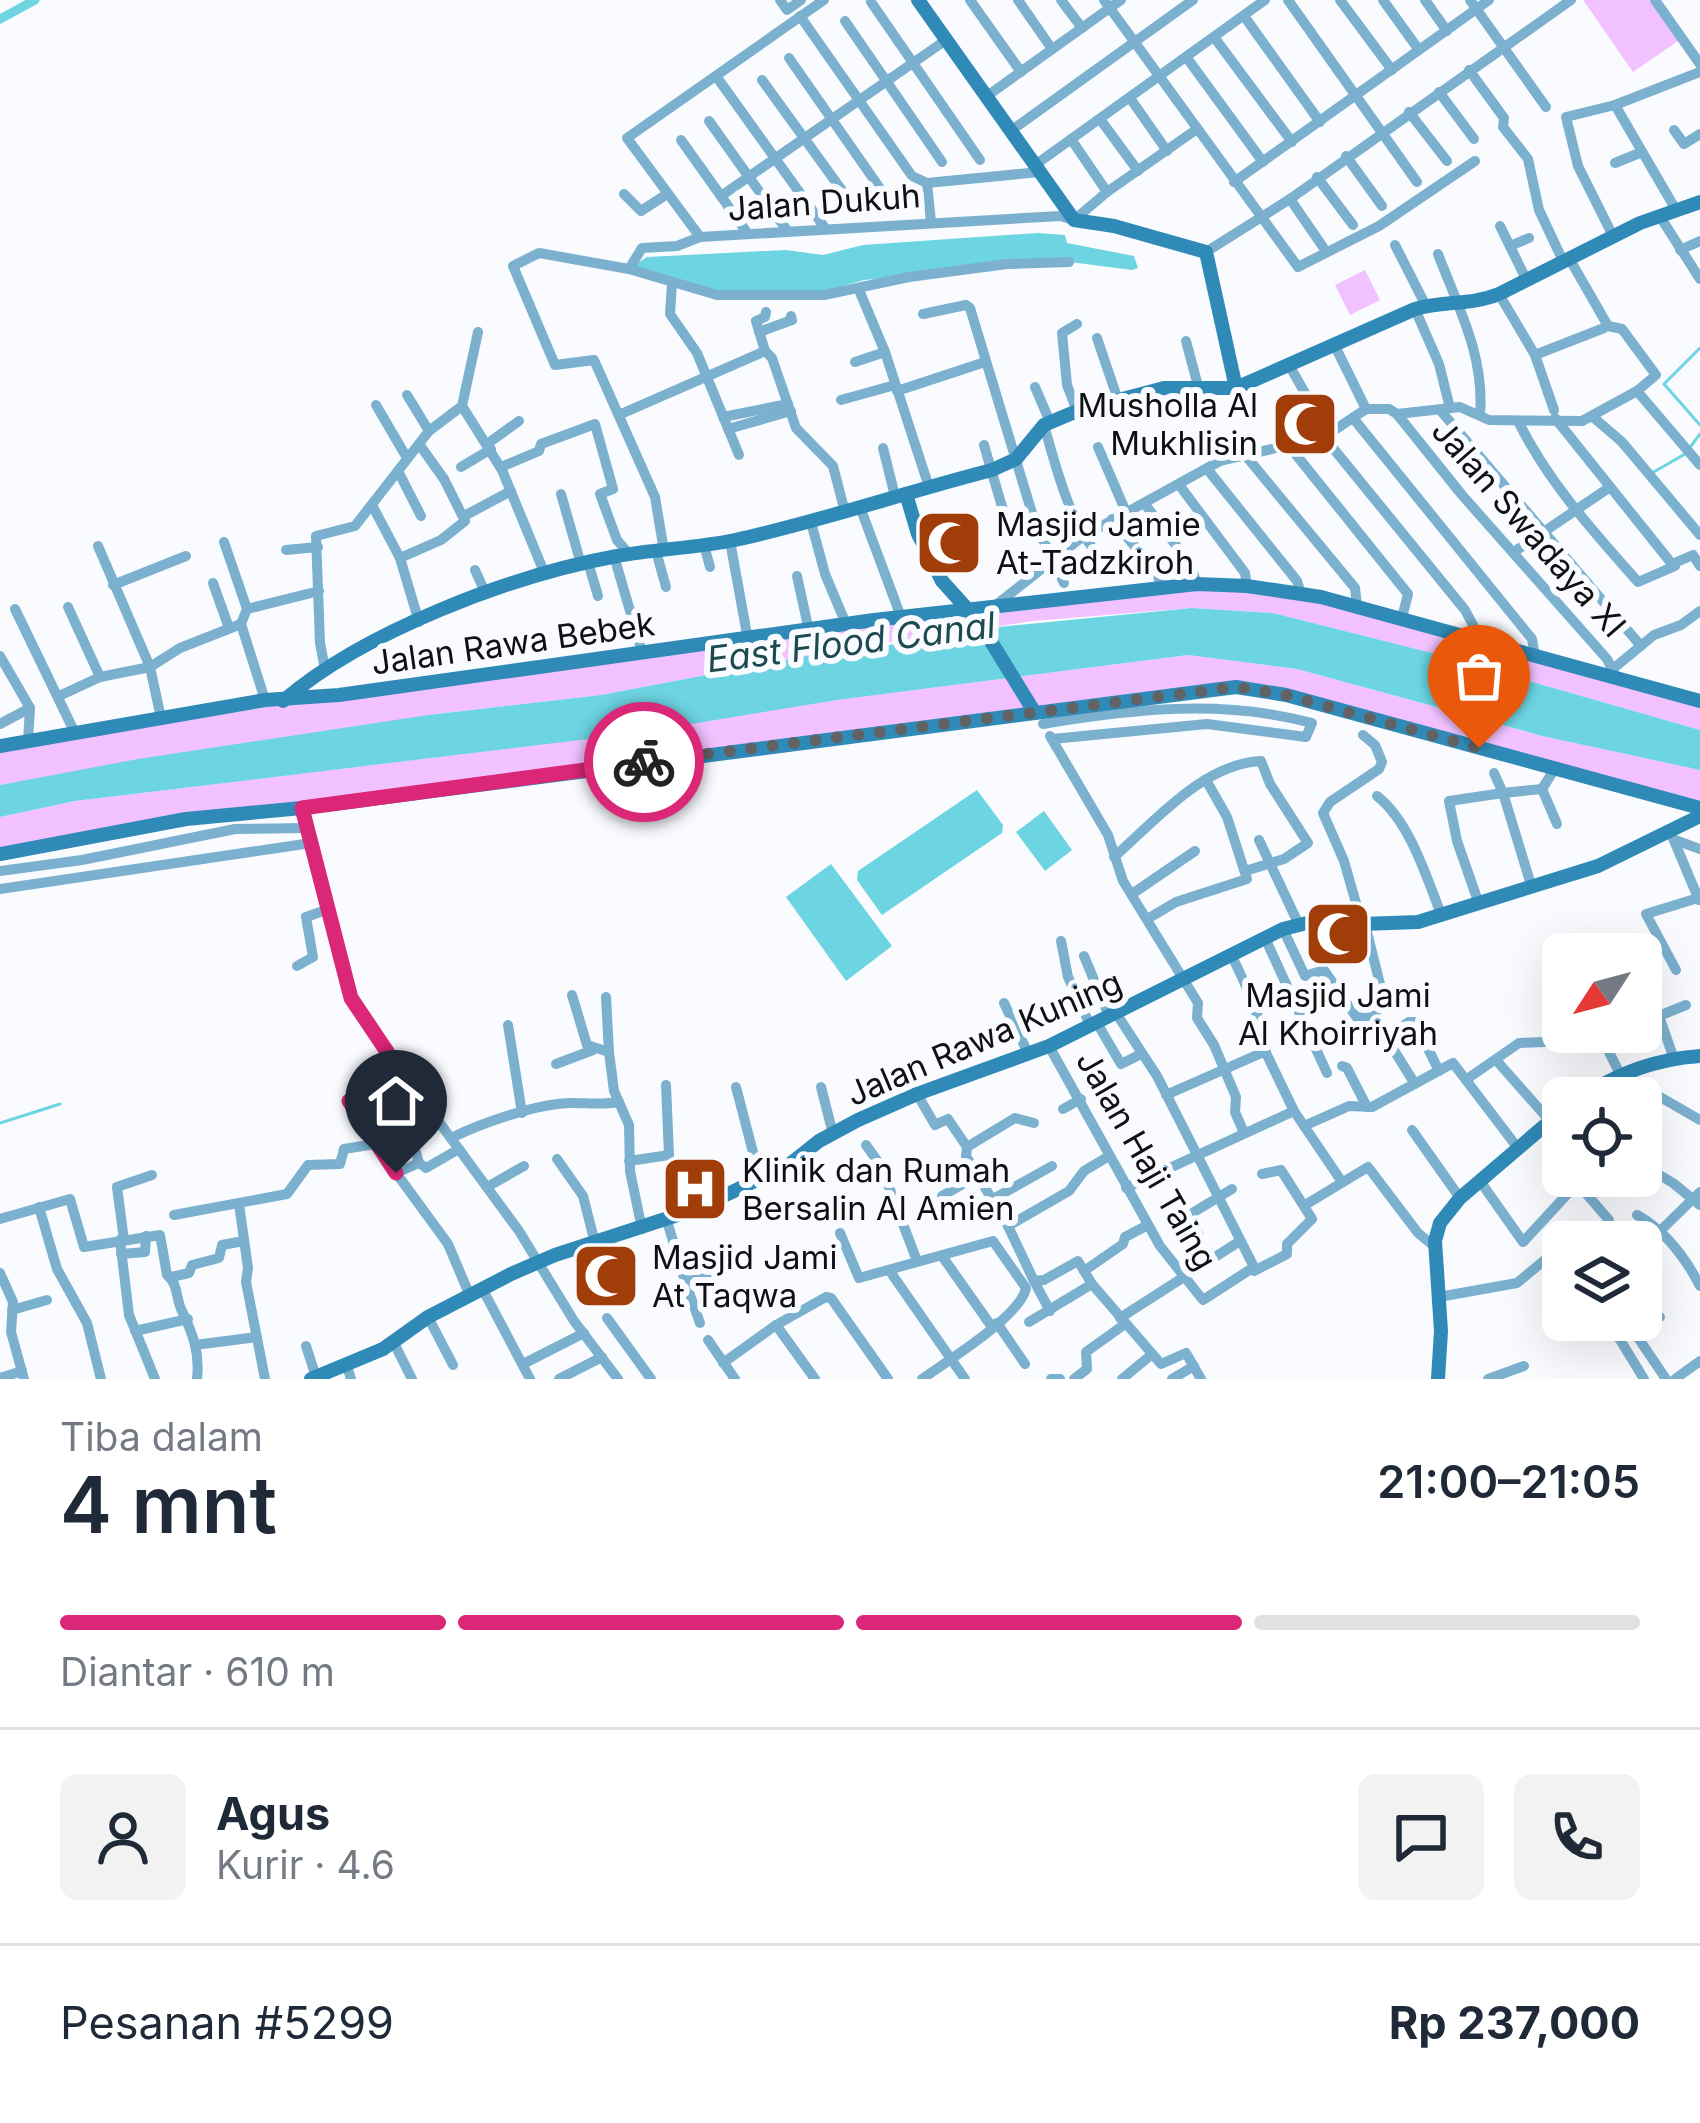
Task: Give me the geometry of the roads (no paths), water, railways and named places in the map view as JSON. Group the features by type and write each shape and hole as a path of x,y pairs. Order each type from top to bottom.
{"street":[{"path":"784,5 801,0"},
{"path":"824,0 716,76 826,228"},
{"path":"918,0 1075,220 1114,226 1206,253 1571,0"},
{"path":"970,0 1021,72"},
{"path":"1018,0 1052,49"},
{"path":"1061,0 1082,28"},
{"path":"1012,130 1193,0"},
{"path":"800,16 912,176 926,183 1038,168 1265,0"},
{"path":"1288,0 1418,182"},
{"path":"1340,0 1392,70"},
{"path":"1383,0 1419,50"},
{"path":"1425,0 1447,31"},
{"path":"1234,182 1447,31 1473,4 1489,0"},
{"path":"1613,236 1578,166 1566,117 1615,105 1700,68 1655,0"},
{"path":"871,2 980,160"},
{"path":"987,96 1112,3 1135,43 1298,267 1379,226 1475,161"},
{"path":"1473,4 1546,106"},
{"path":"1244,16 1320,122"},
{"path":"845,21 942,162"},
{"path":"1214,37 1292,142"},
{"path":"721,196 946,40"},
{"path":"789,58 884,194"},
{"path":"1187,58 1263,162"},
{"path":"993,608 1112,519 1226,459 1327,436 1366,409 1389,409 1397,414 1465,408 1489,420 1518,421 1554,414 1582,421 1656,375 1622,329 1608,326 1566,259 1539,211 1528,159 1469,70"},
{"name":"Jalan Dukuh","path":"716,76 627,138 700,237 1060,216 1075,220"},
{"path":"762,80 846,196"},
{"path":"1439,92 1474,139"},
{"path":"1130,98 1167,151"},
{"path":"1615,105 1676,210"},
{"path":"1409,112 1447,160"},
{"path":"1100,119 1138,172"},
{"path":"709,121 786,229"},
{"path":"1075,220 1197,129"},
{"path":"1674,130 1685,145 1700,134"},
{"path":"681,140 748,234"},
{"path":"1071,140 1107,192"},
{"path":"1616,163 1642,152"},
{"path":"1346,156 1382,206"},
{"path":"1531,176 1544,168"},
{"path":"1317,177 1353,224"},
{"path":"926,183 931,222"},
{"path":"625,194 641,211 667,194"},
{"path":"1290,199 1324,247"},
{"name":"Jalan Rawa Bebek","path":"283,701 326,669 485,592 544,572 621,555 730,541 811,522 992,470 1016,459 1047,424 1077,411 1163,381 1236,388 1420,308 1499,294 1613,236 1700,202"},
{"path":"1659,215 1700,279"},
{"path":"1500,226 1526,279"},
{"path":"629,269 642,248 677,246 700,237"},
{"path":"1510,246 1529,238"},
{"path":"1680,250 1700,241"},
{"path":"1395,245 1438,364 1445,409 1641,646"},
{"path":"1206,253 1236,388"},
{"path":"665,587 655,497 621,414 592,358 555,364 513,266 539,254 629,269 730,296 824,295 1007,264 1063,262"},
{"path":"1438,254 1458,302 1480,380 1480,416"},
{"path":"672,283 670,314 690,340 739,455"},
{"path":"859,290 885,352 929,487"},
{"path":"1499,294 1535,355 1554,414 1675,566"},
{"path":"923,314 970,308 1051,562 1064,583"},
{"path":"766,313 756,321 789,407 802,435 833,466 901,617"},
{"path":"759,332 789,322 791,316"},
{"path":"1077,324 1061,333 1067,385 1077,411"},
{"path":"1535,355 1604,328"},
{"path":"326,669 320,643 317,534 352,529 429,430 462,406 478,332"},
{"path":"1097,338 1118,400"},
{"path":"1186,341 1198,386"},
{"path":"1334,344 1366,409"},
{"path":"621,414 765,351"},
{"path":"855,362 885,352"},
{"path":"841,400 985,362"},
{"path":"1289,364 1327,436 1465,610 1481,640"},
{"path":"1035,386 1061,487 1082,537 1107,567"},
{"path":"1637,391 1700,465"},
{"path":"407,395 429,430"},
{"path":"376,405 407,458"},
{"path":"462,406 501,467 544,572"},
{"path":"726,423 789,407"},
{"name":"Jalan Swadaya XI","path":"1397,414 1616,674"},
{"path":"1593,417 1646,469 1700,535"},
{"path":"1353,418 1532,639 1535,656"},
{"path":"1518,421 1535,454 1578,513 1640,583 1693,555 1700,566"},
{"path":"461,467 519,422"},
{"path":"501,467 540,451 541,445 569,431 595,424 613,489 600,494 621,555 642,652"},
{"path":"400,558 464,524 444,479 418,444"},
{"path":"984,445 1005,517"},
{"path":"1289,446 1408,594 1409,620"},
{"path":"1098,447 1126,512"},
{"path":"883,448 933,566 979,622 1052,739 1108,836 1132,894 1198,1003 1197,1018 1236,1097 1235,1112 1244,1133"},
{"path":"1246,456 1355,588 1357,606"},
{"path":"1208,470 1298,581 1301,593"},
{"path":"398,472 422,516"},
{"path":"1180,486 1245,573 1247,586"},
{"path":"1516,555 1612,489"},
{"path":"464,517 511,491"},
{"path":"561,494 598,596"},
{"path":"1144,503 1190,564 1197,584"},
{"path":"372,506 400,558 419,622"},
{"path":"1112,519 1157,573 1162,589"},
{"path":"811,522 825,574 846,624"},
{"path":"730,541 748,640"},
{"path":"224,542 247,609"},
{"path":"704,545 710,567"},
{"path":"98,546 151,667 161,718"},
{"path":"286,550 318,547"},
{"path":"113,585 186,556"},
{"path":"475,570 485,592"},
{"path":"797,575 809,631"},
{"path":"213,583 265,700"},
{"name":"Jalan Rawa Bebek","path":"0,746 265,700 965,609 1197,584 1301,593 1357,606 1700,701"},
{"path":"59,696 100,677 151,667 180,648 235,626 247,609 319,591"},
{"path":"68,607 100,677"},
{"path":"15,609 75,733"},
{"path":"1616,674 1641,646 1700,611"},
{"path":"0,656 30,708 28,741"},
{"path":"0,854 186,819 302,808 1177,692 1252,688 1700,812"},
{"path":"0,724 30,708"},
{"path":"1034,712 1239,709 1312,723 1306,737 1207,724 1052,739"},
{"path":"1283,929 1303,974 1324,970 1357,1018 1372,1015 1385,1004 1344,861 1323,813 1330,802 1379,769 1378,751 1363,735"},
{"path":"1114,857 1206,780 1237,762 1261,761 1270,784 1308,843 1284,859 1245,872"},
{"path":"1479,904 1448,802 1541,789 1554,770"},
{"path":"1494,773 1532,888"},
{"path":"1149,918 1176,902 1246,880 1227,817 1206,780"},
{"path":"1541,789 1556,824"},
{"path":"1377,796 1396,817 1441,914"},
{"path":"302,808 354,1003 618,1379"},
{"name":"Jalan Rawa Kuning","path":"313,1378 348,1373 428,1317 538,1262 667,1221 760,1179 861,1119 1049,1046 1283,929 1319,920 1418,922 1615,859 1676,832 1700,812"},
{"path":"0,872 236,829 307,827"},
{"path":"1676,832 1700,830"},
{"path":"1676,832 1700,849"},
{"path":"1676,832 1698,895 1646,914 1676,970"},
{"path":"202,836 204,857"},
{"path":"1259,840 1300,925"},
{"path":"0,890 311,844"},
{"path":"1132,894 1195,851"},
{"path":"297,966 314,955 306,916 329,909"},
{"path":"1265,938 1328,1072"},
{"path":"1061,941 1068,977 1141,1054 1166,1095 1253,1271 1288,1252 1287,1244 1312,1221 1282,1170 1262,1174"},
{"path":"1084,956 1120,1064 1141,1054"},
{"path":"1232,956 1258,1012 1252,1024 1294,1111 1342,1182"},
{"path":"572,994 587,1045 593,1050"},
{"path":"606,997 609,1052 628,1125 629,1161 642,1229"},
{"path":"1004,1004 1028,1053"},
{"path":"1674,1059 1659,1016 1686,1005"},
{"path":"1372,1015 1415,1084"},
{"path":"1387,1037 1414,1022 1438,1071"},
{"path":"508,1024 521,1113"},
{"path":"1467,1078 1520,1043 1542,1042"},
{"name":"Jalan Haji Taing","path":"1049,1046 1126,1188 1199,1300 1253,1271"},
{"path":"556,1064 593,1050 609,1052"},
{"path":"1166,1095 1265,1051"},
{"path":"1629,1077 1674,1059 1700,1056"},
{"path":"1496,1060 1542,1102"},
{"path":"1304,1126 1349,1106 1367,1107 1453,1063 1517,1147"},
{"path":"1342,1066 1367,1107"},
{"path":"400,1071 349,1101 448,1244 530,1379"},
{"path":"629,1161 669,1155 666,1085"},
{"path":"736,1087 760,1179"},
{"path":"821,1087 832,1134"},
{"path":"917,1094 935,1125 948,1119 967,1147"},
{"path":"1662,1096 1700,1120"},
{"path":"1063,1109 1081,1099"},
{"path":"174,1215 287,1194 308,1165 340,1164 344,1149 410,1137 419,1163 426,1168 481,1124 574,1102 584,1107 619,1102"},
{"path":"1126,1188 1294,1111"},
{"path":"861,1119 882,1160"},
{"path":"1034,1123 1014,1119 967,1147 965,1153 1050,1311"},
{"path":"1438,1379 1435,1247 1440,1223 1460,1198 1542,1126"},
{"path":"1412,1130 1460,1198"},
{"path":"866,1145 886,1178 916,1261"},
{"path":"1008,1226 1069,1191 1084,1171 1109,1156"},
{"path":"556,1159 583,1196 595,1243"},
{"path":"396,1173 419,1163"},
{"path":"487,1187 524,1166"},
{"path":"993,1199 1052,1166"},
{"path":"1305,1205 1368,1167 1414,1228 1435,1247"},
{"path":"152,1174 117,1187 135,1331 155,1379"},
{"path":"942,1196 977,1176"},
{"path":"1662,1177 1698,1199 1662,1229"},
{"path":"1480,1180 1539,1265"},
{"path":"1189,1215 1232,1189"},
{"path":"1523,1242 1564,1197"},
{"path":"1594,1197 1610,1220"},
{"path":"0,1220 70,1199 84,1247 122,1245 145,1252 146,1236 159,1234 196,1345 197,1379"},
{"path":"1181,1201 1199,1236"},
{"path":"239,1204 246,1282 265,1379"},
{"path":"39,1207 58,1269 87,1323 101,1379"},
{"path":"1637,1215 1646,1221"},
{"path":"667,1221 700,1323"},
{"path":"1084,1271 1148,1225"},
{"path":"840,1233 859,1278 995,1242 1026,1288 1026,1295 994,1325 922,1379"},
{"path":"1662,1234 1700,1286"},
{"path":"171,1277 219,1258 222,1245 244,1241"},
{"path":"1074,1379 1091,1374 1086,1352 1122,1321 1181,1276 1240,1241"},
{"path":"942,1256 1025,1364"},
{"path":"1034,1281 1077,1261 1151,1355 1163,1364 1186,1354 1201,1379"},
{"path":"1439,1297 1515,1283 1542,1262"},
{"path":"685,1281 723,1270"},
{"path":"889,1270 965,1379"},
{"path":"0,1273 11,1296 11,1332 23,1375 0,1378"},
{"path":"1028,1322 1092,1284"},
{"path":"723,1363 776,1325 831,1298 888,1379"},
{"path":"12,1310 47,1300"},
{"path":"428,1317 453,1365"},
{"path":"607,1318 651,1379"},
{"path":"135,1331 188,1319"},
{"path":"776,1325 814,1379"},
{"path":"523,1364 584,1333"},
{"path":"196,1345 256,1337"},
{"path":"708,1340 735,1379"},
{"path":"1620,1341 1644,1379"},
{"path":"1641,1341 1671,1379 1700,1361"},
{"path":"394,1343 412,1379"},
{"path":"306,1346 313,1378"},
{"path":"1122,1379 1151,1355"},
{"path":"559,1379 602,1357"},
{"path":"1172,1379 1194,1366"},
{"path":"1488,1379 1524,1366"}],"water":[{"path":"1065,235 1067,243 1134,256 1138,268 1070,262 864,280 815,294 724,295 638,269 636,264 647,257 786,250 823,255 863,245"},
{"path":"1192,608 1273,613 1700,730 1700,770 1542,736 1297,669 1188,655 837,700 630,734 75,801 0,817 0,785 138,759 428,715 601,695 978,629"},
{"path":"977,790 1003,825 1002,833 882,915 857,880 858,871"},
{"path":"1044,811 1072,850 1045,871 1016,832"},
{"path":"831,864 892,946 846,981 786,897"}],"waterway":[{"path":"0,19 35,0"},
{"path":"1700,348 1664,384 1700,425"},
{"path":"1691,446 1700,434"},
{"path":"1652,473 1685,454"},
{"path":"0,1123 60,1104"}],"place":[{"name":"Musholla Al Mukhlisin","path":"1305,424"},
{"name":"Masjid Jamie At-Tadzkiroh","path":"949,543"},
{"name":"Masjid Jami Al Khoirriyah","path":"1338,934"},
{"name":"Klinik dan Rumah Bersalin Al Amien","path":"695,1189"},
{"name":"Masjid Jami At Taqwa","path":"606,1276"}],"water label":[{"name":"East Flood Canal","path":"851,642"}]}
